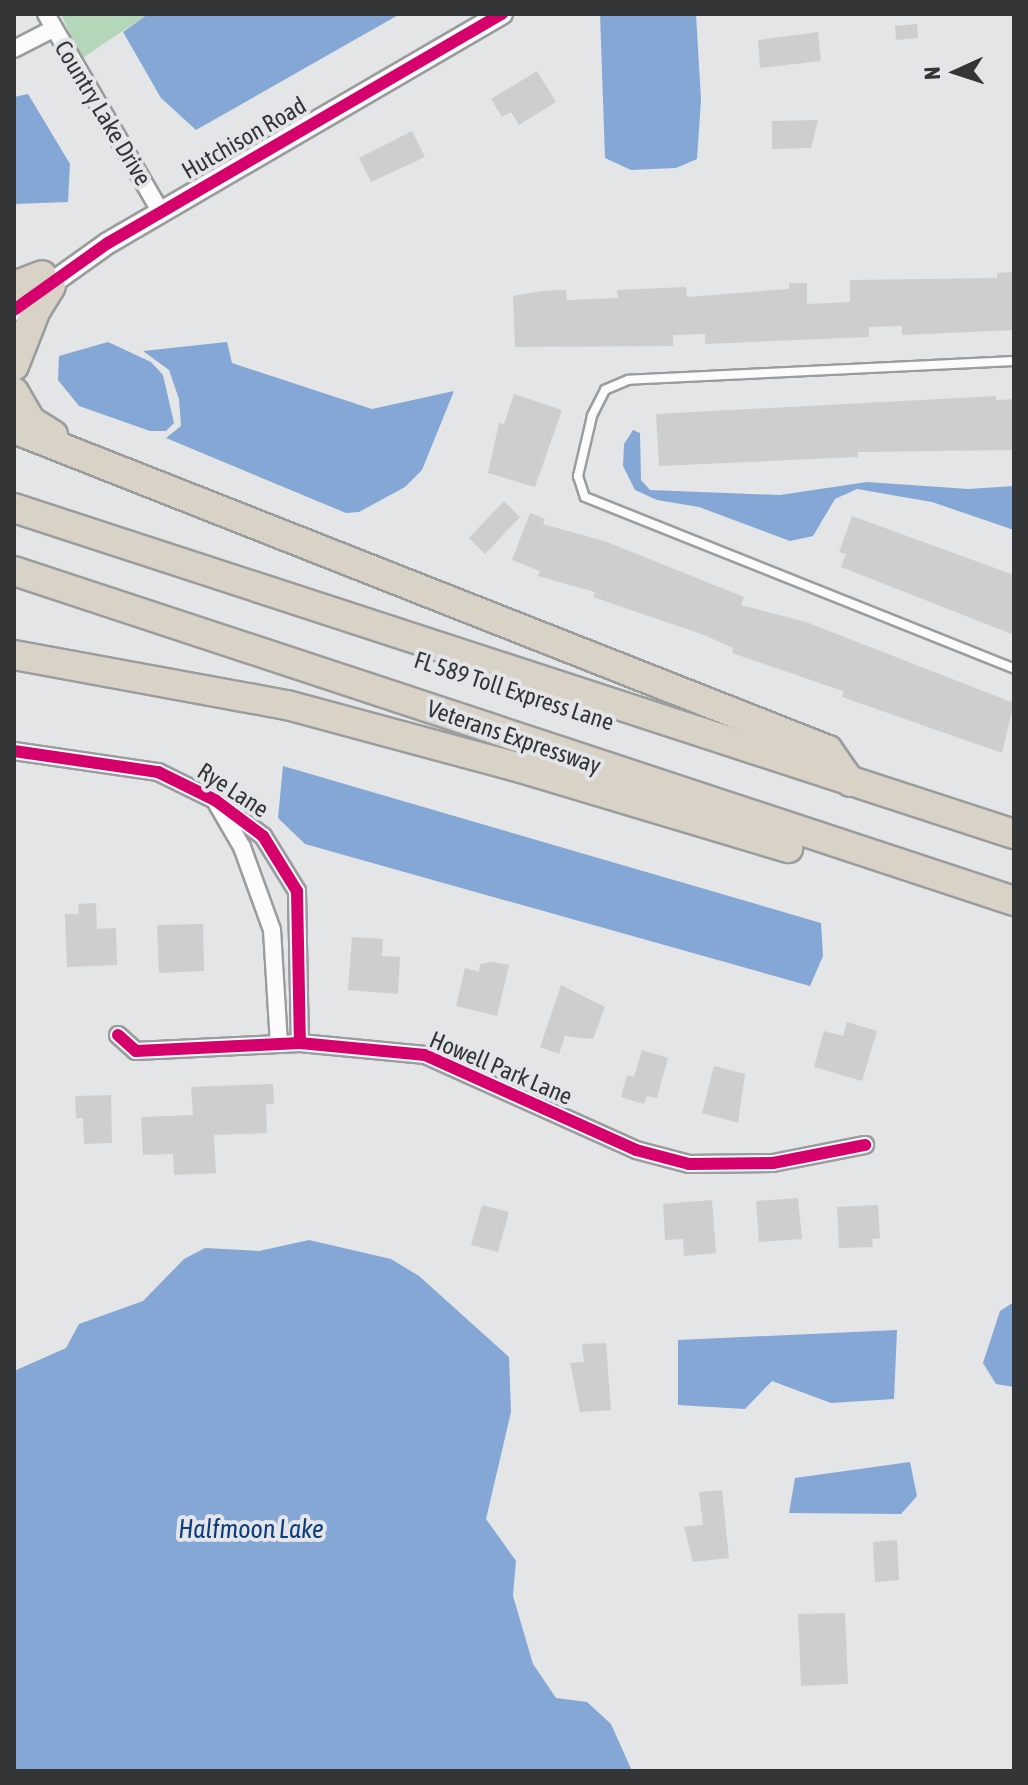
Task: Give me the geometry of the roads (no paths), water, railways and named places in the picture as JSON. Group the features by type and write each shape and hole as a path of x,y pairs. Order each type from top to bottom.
{"highway":[{"path":"14,288 46,280"},
{"path":"14,366 46,280"},
{"path":"14,392 31,421 118,467"},
{"path":"14,429 118,467 828,750 850,782"},
{"path":"14,508 1014,834"},
{"name":"FL 589 Toll Express Lane","path":"14,527 1014,853"},
{"name":"Veterans Expressway","path":"14,571 505,732 571,758 1014,901"},
{"path":"14,655 184,683 377,728 849,866 898,863"},
{"name":"FL 589 Toll Express Lane","path":"505,732 563,736 1014,882"}],"street":[{"name":"Hutchison Road","path":"14,310 46,280 502,14"},
{"name":"Country Lake Drive","path":"50,22 161,212"},
{"path":"14,49 50,22"},
{"name":"Rye Lane","path":"14,751 158,772 215,800 263,836 297,891 300,1043"},
{"name":"Rye Lane","path":"215,800 250,871 272,930 279,1043"},
{"path":"250,871 276,856"},
{"path":"272,930 297,927"},
{"name":"Howell Park Lane","path":"118,1035 136,1051 300,1043 425,1055 636,1150 689,1164 773,1163 865,1145"}],"lane":[{"path":"1014,361 628,380 605,390 592,416 578,476 585,497 1014,669"}],"water":[{"path":"148,14 400,14 196,130 161,98 123,32"},
{"path":"600,14 696,14 701,100 697,159 676,168 631,170 605,158"},
{"path":"28,94 70,164 68,202 14,204 14,97"},
{"path":"108,342 151,362 163,375 174,423 166,431 150,431 79,406 58,380 59,356"},
{"path":"227,342 232,363 372,409 454,391 422,470 405,487 359,512 346,513 166,438 181,426 179,399 169,370 143,351"},
{"path":"633,430 640,433 641,480 650,490 780,495 867,482 968,489 1014,486 1014,530 932,502 857,489 835,499 813,536 790,541 699,507 657,500 635,490 623,466 624,444"},
{"path":"283,766 821,923 823,956 810,986 305,844 278,818"},
{"name":"Halfmoon Lake","path":"309,1240 391,1259 419,1276 509,1357 511,1412 486,1519 516,1561 513,1596 533,1664 556,1698 587,1702 611,1724 632,1771 14,1771 14,1371 66,1348 79,1324 143,1301 184,1259 205,1248 259,1251"},
{"path":"1014,1302 1014,1387 996,1384 983,1363 1000,1311"},
{"path":"897,1330 894,1399 831,1403 772,1381 745,1409 678,1405 678,1340"},
{"path":"910,1462 917,1496 901,1514 789,1513 795,1478"}]}
